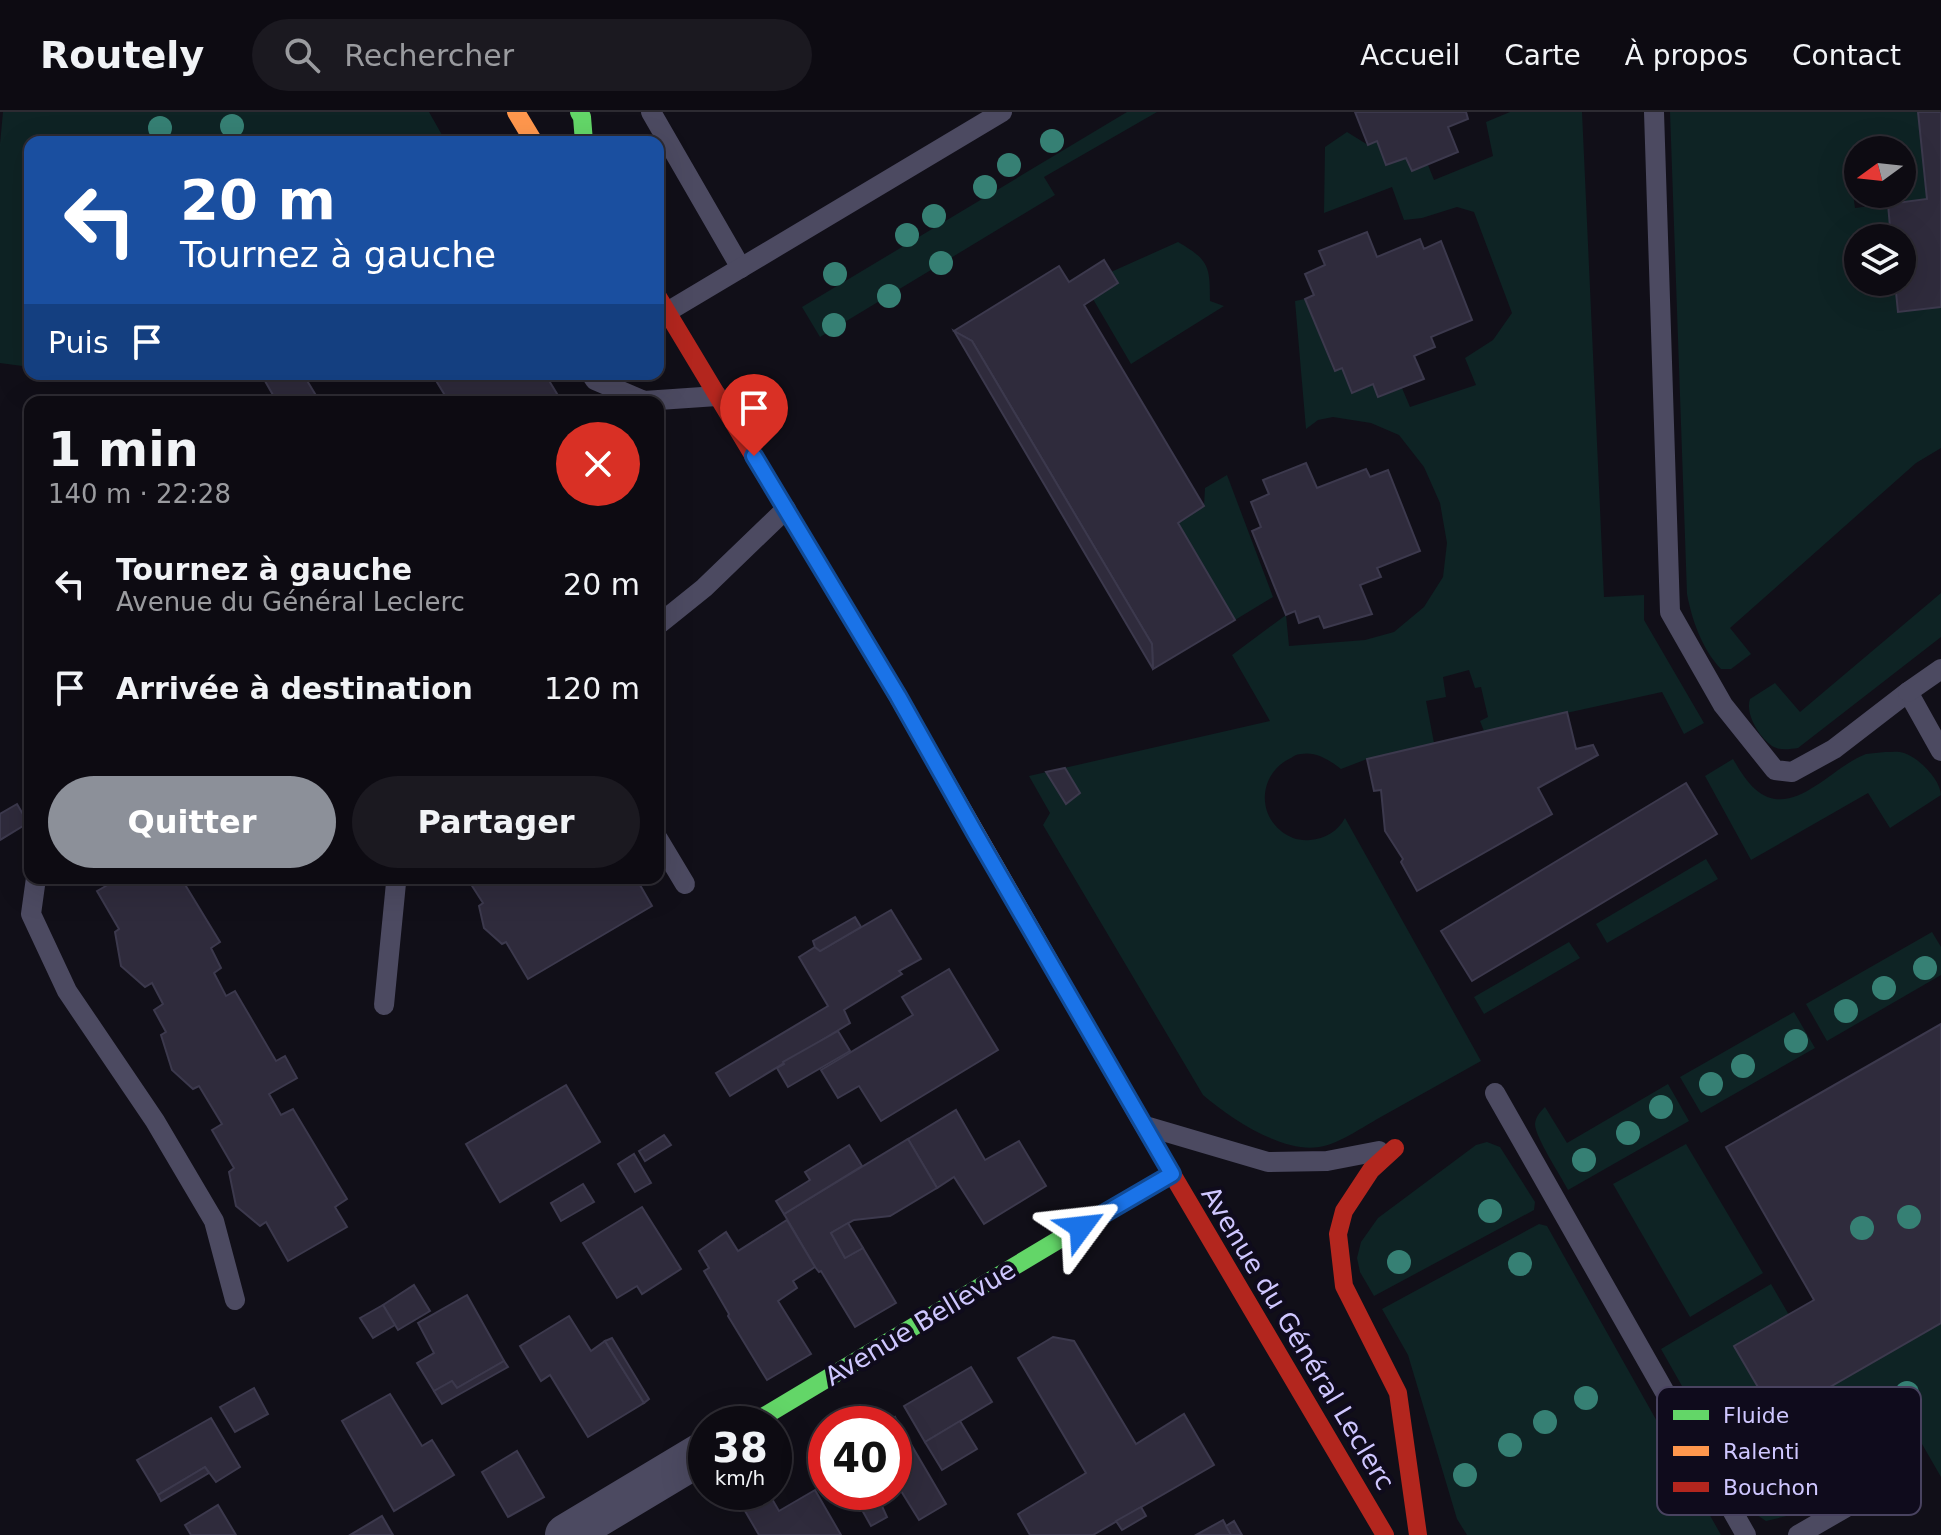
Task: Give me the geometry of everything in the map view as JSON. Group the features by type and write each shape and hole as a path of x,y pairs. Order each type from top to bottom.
{"main road":[{"path":"579,112 584,136"},
{"name":"Avenue du Général Leclerc","path":"664,307 898,696 1143,1125 1385,1535"},
{"path":"1395,1148 1371,1170 1344,1211 1338,1234 1344,1286 1398,1393 1418,1535"},
{"name":"Avenue Bellevue","path":"781,1406 1172,1174"}],"street":[{"path":"566,1535 688,1462"}],"lane":[{"path":"651,112 741,268"},
{"path":"664,303 741,268 1002,112"},
{"path":"1654,112 1670,612 1723,705 1775,770 1792,772 1834,749 1941,669"},
{"path":"595,380 632,396"},
{"path":"664,400 717,396"},
{"path":"664,620 704,588 786,509"},
{"path":"1908,692 1941,751"},
{"path":"664,849 685,884"},
{"path":"35,884 31,914 67,991 155,1121 214,1221 235,1300"},
{"path":"384,1005 396,884"},
{"path":"1495,1093 1662,1387"},
{"path":"1143,1125 1268,1162 1327,1161 1395,1148"},
{"path":"1735,1515 1746,1535"},
{"path":"1798,1535 1833,1515"}],"green space":[{"path":"3,112 429,112 443,136 24,136 24,366 0,363 0,144"},
{"path":"1127,112 1157,112 1044,177 1055,195 820,337 802,307"},
{"path":"1510,112 1582,112 1604,597 1644,595 1644,620 1704,723 1684,734 1662,692 1484,731 1480,721 1488,717 1481,687 1475,688 1469,670 1443,677 1446,697 1426,701 1434,743 1367,759 1341,769 1322,757 1306,753 1296,755 1272,773 1265,803 1273,823 1281,831 1302,840 1321,838 1339,827 1345,818 1481,1061 1337,1141 1309,1148 1293,1146 1276,1141 1244,1124 1203,1095 1043,825 1050,813 1029,776 1270,721 1232,655 1286,615 1289,646 1365,640 1394,632 1424,607 1443,577 1447,543 1440,503 1424,467 1399,435 1371,423 1333,417 1318,420 1306,429 1295,301 1305,299 1334,371 1342,368 1352,392 1373,384 1379,397 1402,388 1410,407 1476,385 1465,358 1493,340 1512,313 1474,212 1457,207 1404,220 1392,187 1324,213 1325,147 1347,132 1368,145 1377,142 1386,165 1406,158 1412,170 1428,165 1434,180 1493,156 1486,122"},
{"path":"1670,112 1918,112 1927,199 1916,200 1916,136 1844,136 1844,208 1888,208 1890,224 1844,224 1844,296 1896,296 1898,312 1941,307 1941,448 1916,463 1730,628 1751,654 1731,669 1721,669 1708,652 1695,624 1687,594"},
{"path":"1178,242 1202,259 1208,272 1210,301 1224,306 1131,364 1093,299 1111,272"},
{"path":"1227,475 1273,597 1235,620 1178,523 1204,506 1205,488"},
{"path":"1941,593 1941,637 1798,748 1778,749 1762,737 1751,718 1750,699 1775,683 1800,712"},
{"path":"1902,752 1916,759 1933,776 1941,795 1890,828 1868,793 1751,860 1705,776 1733,759 1755,789 1769,797 1783,799 1812,788 1866,754"},
{"path":"1706,859 1718,879 1607,943 1596,924"},
{"path":"1932,932 1941,947 1941,975 1827,1041 1806,1004"},
{"path":"1569,942 1580,958 1484,1014 1474,997"},
{"path":"1794,1012 1815,1048 1701,1113 1680,1077"},
{"path":"1668,1084 1689,1121 1568,1190 1536,1130 1537,1116 1541,1111 1545,1107 1567,1143"},
{"path":"1487,1142 1500,1147 1535,1202 1534,1210 1374,1296 1360,1272 1357,1258 1361,1242 1378,1218 1476,1145"},
{"path":"1686,1144 1763,1273 1690,1317 1613,1184"},
{"path":"1539,1224 1547,1226 1657,1421 1657,1515 1710,1515 1721,1535 1467,1535 1457,1519 1408,1355 1382,1309"},
{"path":"1771,1284 1789,1315 1734,1346 1758,1387 1683,1387 1661,1349"},
{"path":"1941,1323 1941,1477 1921,1442 1921,1387 1830,1387"},
{"path":"1757,1515 1791,1515 1766,1521"}],"building":[{"path":"1355,112 1466,112 1468,119 1448,127 1458,152 1412,171 1406,158 1386,165 1377,141 1368,145"},
{"path":"1918,112 1941,112 1941,307 1898,312 1896,296 1916,296 1916,224 1890,224 1888,208 1916,208 1916,200 1927,199"},
{"path":"1367,232 1377,257 1420,239 1424,249 1441,241 1472,320 1431,337 1435,347 1414,356 1424,379 1378,397 1373,384 1352,393 1342,368 1335,371 1305,299 1314,295 1305,274 1325,265 1319,251"},
{"path":"1104,260 1118,283 1084,305 1204,506 1178,523 1235,620 1153,669 1152,644 972,341 954,331 1059,266 1069,282"},
{"path":"954,331 972,341 1152,644 1153,669"},
{"path":"264,380 307,380 316,396 274,396"},
{"path":"436,380 549,380 558,396 445,396"},
{"path":"1306,463 1317,488 1366,469 1370,477 1388,470 1420,551 1377,568 1381,577 1360,585 1372,614 1324,628 1319,616 1299,623 1295,611 1286,615 1252,531 1261,527 1251,502 1269,494 1263,480"},
{"path":"1567,712 1576,749 1593,745 1598,755 1538,788 1552,814 1417,891 1401,862 1403,859 1385,831 1381,790 1374,791 1367,759"},
{"path":"1065,768 1080,793 1066,804 1046,772"},
{"path":"1686,783 1717,834 1472,981 1441,931"},
{"path":"17,804 24,816 24,825 0,840 0,814"},
{"path":"109,884 185,884 220,942 211,948 221,968 214,973 226,996 235,991 276,1061 285,1056 297,1078 269,1094 281,1115 293,1109 347,1199 335,1207 347,1227 288,1261 266,1222 260,1226 236,1206 229,1172 234,1168 212,1130 222,1124 199,1086 193,1089 172,1070 161,1035 166,1032 154,1010 163,1004 152,983 145,987 121,966 115,932 119,929 97,891"},
{"path":"471,884 639,884 652,906 528,979 506,942 502,944 484,928 479,906 483,903"},
{"path":"891,910 921,959 844,1010 850,1023 730,1096 716,1073 828,1006 799,957 815,947 820,951"},
{"path":"855,917 861,927 820,951 815,947 813,941"},
{"path":"949,969 998,1050 881,1121 859,1086 838,1098 821,1070 913,1015 902,997"},
{"path":"1941,1024 1941,1323 1830,1387 1758,1387 1734,1346 1814,1300 1726,1147"},
{"path":"838,1031 850,1051 788,1087 777,1068"},
{"path":"566,1085 600,1142 500,1202 466,1144"},
{"path":"956,1110 985,1160 1019,1141 1046,1186 984,1224 954,1177 937,1188 908,1139"},
{"path":"664,1135 671,1145 645,1161 639,1151"},
{"path":"908,1139 937,1188 890,1216 854,1220 831,1233 845,1258 863,1248 896,1303 855,1327 784,1214"},
{"path":"849,1145 862,1166 784,1214 776,1201 810,1180 805,1172"},
{"path":"634,1154 651,1183 635,1192 618,1164"},
{"path":"583,1184 594,1202 561,1221 551,1203"},
{"path":"642,1207 681,1269 642,1294 637,1286 617,1298 583,1243"},
{"path":"787,1220 815,1267 793,1281 797,1288 778,1301 811,1354 767,1380 704,1271 709,1268 699,1251 726,1232 738,1251"},
{"path":"848,1223 863,1248 845,1258 831,1233"},
{"path":"414,1285 430,1311 398,1330 383,1305"},
{"path":"467,1295 504,1361 457,1388 452,1381 434,1391 417,1363 434,1353 418,1323"},
{"path":"383,1305 395,1325 373,1338 360,1318"},
{"path":"569,1316 591,1351 605,1341 644,1403 588,1437 550,1375 541,1381 520,1346"},
{"path":"1053,1337 1074,1341 1136,1444 1184,1414 1214,1465 1093,1535 1030,1535 1018,1514 1086,1473 1018,1358"},
{"path":"612,1338 649,1399 644,1403 605,1341"},
{"path":"504,1361 508,1367 442,1404 434,1391 452,1381 457,1388"},
{"path":"971,1367 992,1402 925,1442 912,1420 912,1406 904,1406"},
{"path":"254,1388 268,1414 235,1432 220,1407"},
{"path":"390,1394 422,1446 432,1440 454,1475 394,1511 342,1421"},
{"path":"211,1418 240,1467 216,1482 205,1467 158,1495 137,1460"},
{"path":"960,1421 977,1449 942,1470 925,1442"},
{"path":"912,1446 946,1504 919,1520 912,1509"},
{"path":"517,1451 544,1497 508,1517 482,1472"},
{"path":"205,1467 209,1473 161,1501 158,1495"},
{"path":"808,1494 808,1510 827,1510 841,1535 759,1535 744,1510 792,1510 792,1503"},
{"path":"218,1505 236,1535 191,1535 185,1525"},
{"path":"1141,1507 1146,1516 1122,1530 1116,1521"},
{"path":"862,1510 884,1510 887,1517 871,1526"},
{"path":"382,1516 393,1535 350,1535"},
{"path":"1223,1520 1231,1535 1196,1535"},
{"path":"1234,1521 1242,1535 1231,1535 1226,1526"}],"traffic: fast":[{"path":"579,112 584,136"},
{"path":"781,1406 1172,1174"}],"traffic: slow":[{"path":"516,112 530,136"},
{"path":"886,676 1053,967"}],"traffic: jam":[{"path":"664,307 886,676"},
{"path":"1053,967 1385,1535"},
{"path":"1395,1148 1371,1170 1344,1211 1338,1234 1344,1286 1398,1393 1418,1535"}],"route":[{"path":"754,456 898,696 1172,1174 1081,1227"}]}
